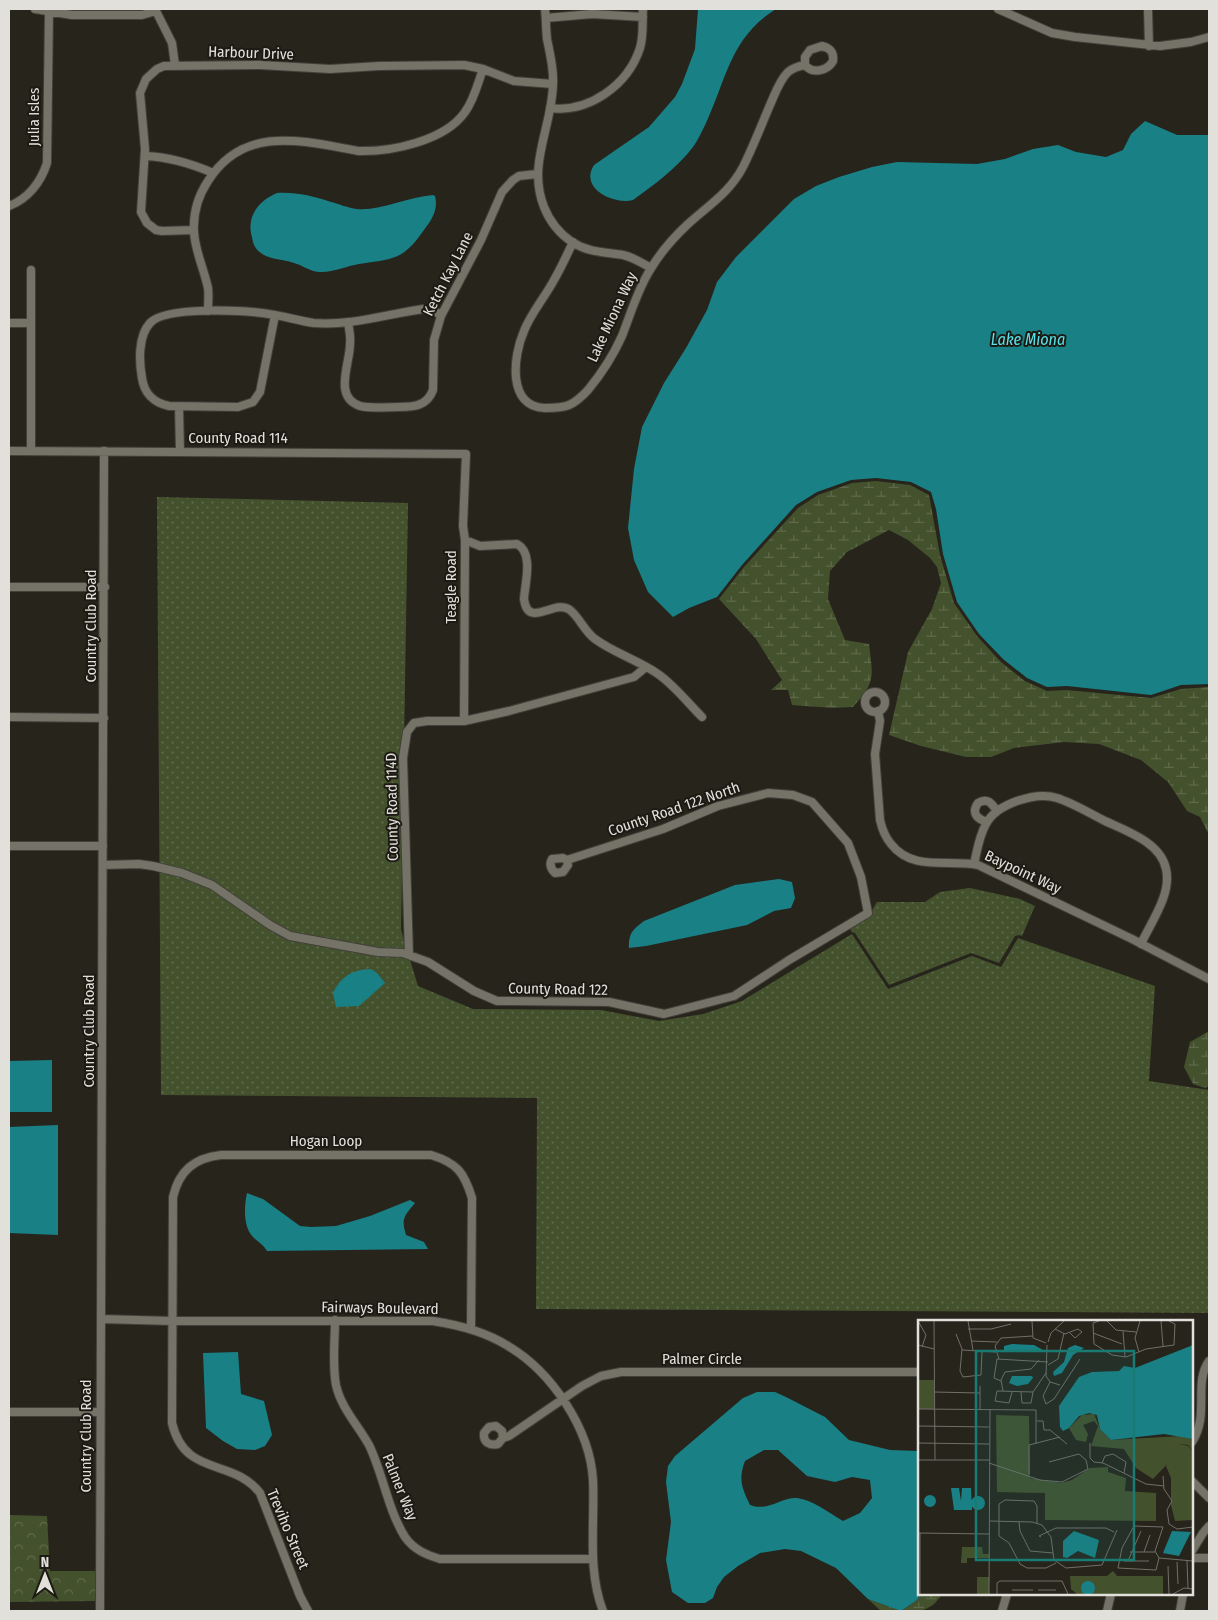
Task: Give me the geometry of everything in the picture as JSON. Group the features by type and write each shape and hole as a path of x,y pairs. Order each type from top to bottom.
{"street":[{"path":"35,9 72,14 142,14 156,10 172,43 175,65"},
{"path":"545,9 547,38 553,69 553,84 537,174 540,198 546,213 564,236 585,249 626,256 651,268"},
{"path":"998,9 1052,33 1075,37 1149,46 1171,46 1209,37"},
{"path":"1148,9 1149,46"},
{"name":"Julia Isles","path":"9,206 16,204 35,187 43,176 47,163 49,11"},
{"path":"546,18 592,14 643,13 640,47 633,63 622,78 603,95 582,106 562,109 550,108"},
{"name":"Harbour Drive","path":"194,230 162,231 151,227 143,218 140,202 145,156 140,99 142,86 146,79 157,69 164,66 260,65 330,69 379,66 464,65 483,69 514,81 553,84"},
{"name":"Lake Miona Way","path":"573,242 554,280 529,319 520,341 516,365 520,395 532,406 539,408 566,407 579,400 590,387 612,356 622,335 638,290 651,268 679,233 731,186 744,166 780,83 790,71 805,65"},
{"path":"208,311 208,289 194,230 198,202 213,173 232,156 243,149 268,141 295,140 368,152 395,148 428,138 446,129 461,117 471,102 483,69"},
{"path":"145,156 166,157 186,162 213,173"},
{"name":"Ketch Kay Lane","path":"348,322 351,342 344,382 347,396 353,402 366,407 413,407 426,402 433,390 434,340 441,316 481,240 502,192 519,176 537,174"},
{"path":"31,451 32,270"},
{"path":"276,315 260,392 253,402 238,407 179,407 162,404 154,400 144,388 141,374 143,338 146,329 157,317 183,312 208,311 276,315 314,323 348,322 424,309 435,311 441,316"},
{"path":"9,323 32,323"},
{"path":"179,407 180,452"},
{"name":"County Road 114","path":"9,451 466,454"},
{"name":"Country Club Road","path":"100,1611 104,451"},
{"name":"Teagle Road","path":"464,720 466,540 463,526 466,454"},
{"path":"466,540 480,546 521,545 526,555 524,599 528,611 536,613 564,607 571,610 583,627 595,639 661,676 702,717"},
{"path":"9,587 105,587"},
{"name":"County Road 114D","path":"409,955 403,758 405,739 409,728 414,724 427,720 464,720 509,710 634,677 646,667"},
{"name":"Baypoint Way","path":"878,712 880,721 875,754 882,828 887,839 896,850 908,859 922,863 974,864 1141,944 1209,979"},
{"path":"9,717 104,718"},
{"name":"County Road 122 North","path":"567,860 663,829 718,806 768,793 793,795 812,802 848,843 861,877 868,913"},
{"path":"974,864 981,834 987,822 997,811 1012,803 1033,796 1055,797 1145,841 1155,849 1166,868 1167,880 1164,895 1141,944"},
{"path":"987,822 981,820 976,815 975,809 978,803 985,800 990,801 997,811"},
{"path":"9,846 103,846"},
{"name":"County Road 122","path":"103,865 139,864 182,873 212,885 290,936 378,952 403,953 428,962 474,991 497,1001 609,1002 664,1014 734,996 789,960 868,913"},
{"name":"Hogan Loop","path":"172,1321 173,1197 176,1184 183,1173 193,1164 206,1156 220,1155 431,1155 447,1160 458,1169 467,1182 472,1198 471,1329"},
{"name":"Fairways Boulevard","path":"101,1319 172,1321 433,1320 471,1329 509,1346 538,1368 563,1399 576,1419 583,1438 592,1478 594,1579 603,1611"},
{"name":"Palmer Way","path":"334,1320 334,1370 339,1395 369,1446 402,1531 417,1550 440,1559 593,1559"},
{"name":"Treviho Street","path":"172,1321 172,1423 178,1442 193,1458 244,1478 257,1489 265,1503 300,1596 308,1611"},
{"path":"1193,1440 1202,1418 1202,1377 1209,1361"},
{"name":"Palmer Circle","path":"503,1438 509,1436 582,1386 601,1376 621,1372 918,1372"},
{"path":"9,1412 100,1412"},
{"path":"1193,1481 1209,1498"},
{"path":"1193,1549 1202,1533 1209,1526"},
{"path":"1193,1558 1209,1558"},
{"path":"1002,1611 1007,1595"},
{"path":"1108,1611 1110,1595"},
{"path":"1180,1611 1184,1595"}],"green space":[{"path":"876,481 910,485 929,495 940,555 954,603 977,636 1001,662 1025,681 1047,691 1067,690 1151,698 1181,689 1209,687 1209,835 1200,817 1187,811 1168,782 1141,760 1099,744 1064,742 1014,748 991,757 966,757 921,746 889,735 908,652 932,609 941,583 937,567 930,558 908,540 889,530 847,552 830,571 828,599 845,640 869,644 872,672 866,691 853,707 832,708 792,705 788,690 771,690 782,680 756,639 719,599 744,567 798,508 818,495 852,483"},
{"path":"157,497 408,503 401,930 418,986 473,1009 601,1010 659,1021 703,1014 742,1001 852,934 888,989 972,956 1001,967 1018,938 1155,986 1149,1081 1209,1090 1209,1313 536,1309 537,1098 161,1095"},
{"path":"970,888 1020,899 1035,906 1022,936 1015,936 999,963 971,953 889,985 855,933 849,927 870,914 877,902 925,902 940,892"},
{"path":"1209,1031 1209,1086 1205,1088 1193,1084 1184,1067 1190,1042"},
{"path":"9,1515 47,1516 50,1571 96,1571 96,1601 9,1602"},
{"path":"920,1595 941,1595 930,1607 908,1612 881,1611 868,1599 901,1611 917,1600"}],"water":[{"path":"698,9 776,9 761,20 739,46 706,123 687,155 665,176 633,200 616,200 600,193 594,188 591,181 594,165 649,127 675,97 682,84 695,49"},
{"name":"Lake Miona","path":"1145,121 1177,135 1209,135 1209,684 1181,685 1151,695 1067,686 1047,687 1027,678 1003,659 979,634 957,602 943,554 936,509 931,492 911,482 876,478 851,480 817,492 796,505 742,565 717,597 689,608 673,617 648,592 634,560 628,528 634,469 642,427 664,383 707,310 717,282 736,257 794,199 816,186 839,177 897,162 977,164 1005,159 1033,149 1058,145 1076,152 1106,157 1123,150 1131,134"},
{"path":"277,193 304,195 357,209 375,208 433,195 435,196 436,207 433,216 424,230 414,243 401,254 387,259 319,272 268,257 255,246 251,230 252,216 264,200"},
{"path":"779,879 792,882 795,898 791,908 774,911 747,925 629,948 629,939 632,932 644,921 735,885"},
{"path":"371,969 385,983 359,1006 336,1007 333,993 339,982 353,972"},
{"path":"52,1060 52,1112 9,1112 9,1061"},
{"path":"58,1125 58,1235 9,1233 9,1127"},
{"path":"247,1193 263,1199 300,1226 311,1227 336,1226 370,1216 410,1200 415,1203 404,1218 406,1235 424,1242 428,1249 267,1251 247,1228 245,1204"},
{"path":"238,1352 241,1394 264,1401 272,1435 265,1446 255,1450 237,1449 206,1428 203,1353"},
{"path":"757,1392 775,1392 825,1417 849,1440 890,1450 918,1451 918,1595 920,1595 917,1600 901,1611 868,1599 836,1568 801,1551 785,1549 760,1553 724,1577 717,1587 713,1598 705,1603 688,1603 672,1592 666,1560 671,1522 666,1482 668,1466 675,1456 743,1398","holes":["764,1450 778,1450 807,1476 835,1482 852,1477 870,1480 872,1498 860,1513 843,1521 803,1499 791,1498 763,1507 750,1505 741,1478 745,1461"]}]}
